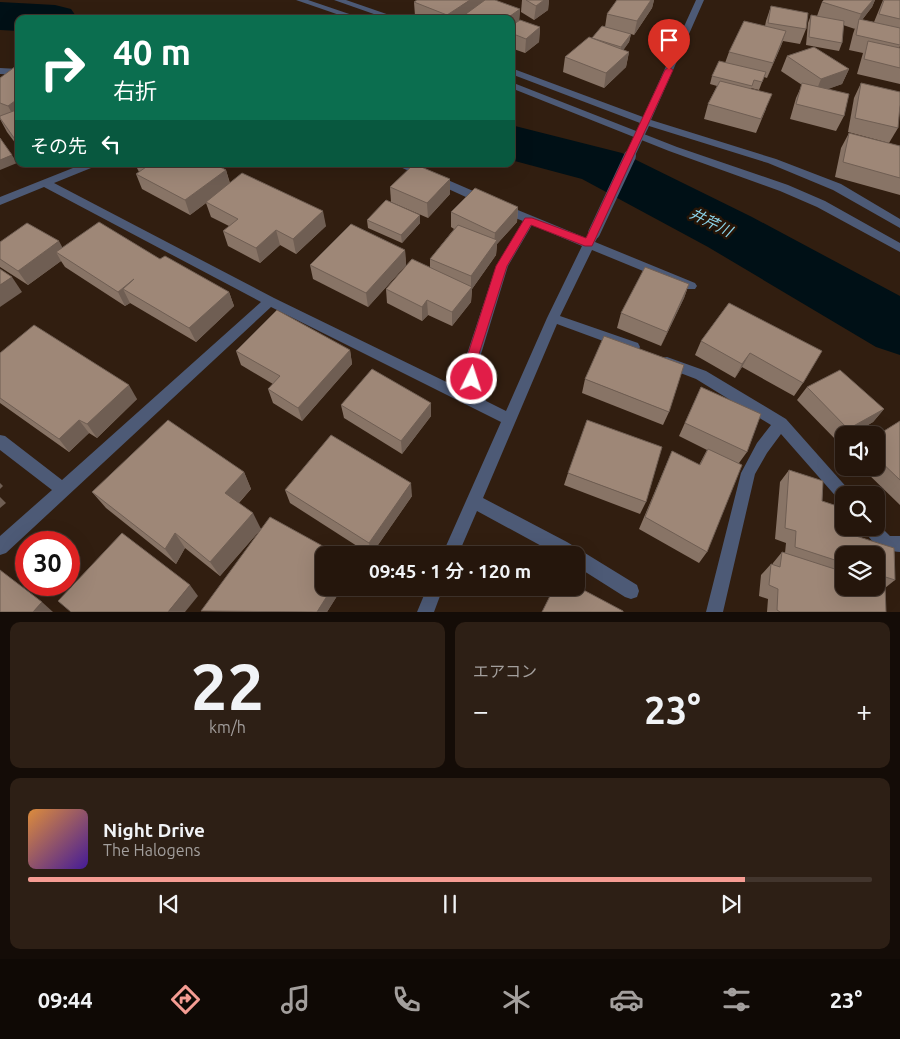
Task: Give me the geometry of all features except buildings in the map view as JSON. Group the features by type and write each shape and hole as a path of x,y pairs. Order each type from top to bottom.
{"street":[{"path":"300,0 347,15"},
{"path":"338,0 385,15"},
{"path":"454,546 553,318 644,125 700,0"},
{"path":"0,71 15,72"},
{"path":"515,73 644,125 772,161 837,187 900,224"},
{"path":"515,87 673,149 784,188 821,204 900,248"},
{"path":"0,201 85,167"},
{"path":"409,167 529,220 591,238 691,286"},
{"path":"45,183 270,302 510,420"},
{"path":"480,406 472,379 474,354 502,266 529,220"},
{"path":"0,548 270,302"},
{"path":"553,318 701,375 781,423 836,486"},
{"path":"714,612 748,473 762,448 781,423"},
{"path":"0,441 63,490"},
{"path":"474,501 510,522 559,546"},
{"path":"879,536 886,544 900,544"},
{"path":"585,562 631,591"},
{"path":"425,612 432,596"}],"waterway":[{"name":"井芹川","path":"0,16 15,17"},
{"name":"井芹川","path":"515,143 602,166 730,232 900,328"}],"route":[{"path":"472,379 474,354 502,266 529,220 589,244 669,70"}]}
